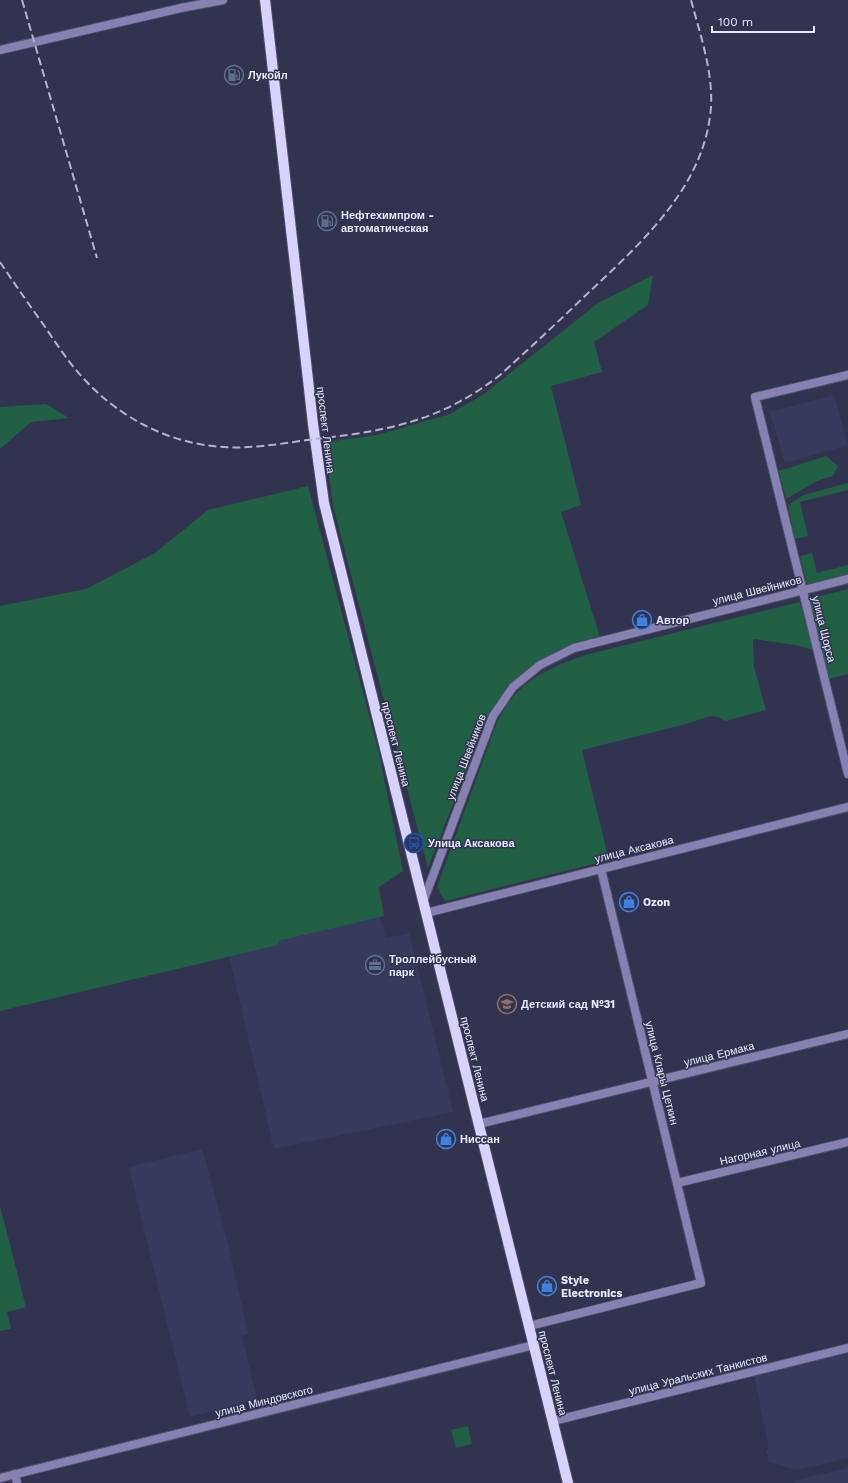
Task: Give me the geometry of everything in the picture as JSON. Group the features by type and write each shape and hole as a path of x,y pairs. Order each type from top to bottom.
{"main road":[{"name":"проспект Ленина","path":"265,0 313,424 324,504 568,1483"}],"street":[{"path":"0,50 223,0"},
{"name":"улица Щорса","path":"848,375 755,397 848,774"},
{"name":"улица Швейников","path":"423,902 493,716 514,687 540,665 574,648 848,578"},
{"name":"улица Аксакова","path":"426,913 848,807"},
{"name":"улица Клары Цеткин","path":"529,1326 702,1283 601,869"},
{"name":"улица Ермака","path":"479,1124 848,1034"},
{"name":"Нагорная улица","path":"677,1183 848,1142"},
{"name":"улица Миндовского","path":"0,1478 534,1345"},
{"name":"улица Уральских Танкистов","path":"553,1421 848,1348"},
{"path":"15,1474 17,1483"}],"shaded area":[{"path":"834,395 848,445 785,463 770,412"},
{"name":"Троллейбусный парк","path":"379,914 386,938 409,933 453,1112 274,1149 228,951"},
{"path":"202,1149 227,1240 248,1334 242,1336 257,1400 190,1417 129,1167"},
{"path":"848,1354 848,1458 797,1470 769,1462 766,1451 769,1449 754,1375"},
{"path":"848,1468 848,1483 794,1483 796,1480"}],"green space":[{"path":"653,275 648,305 594,342 602,372 551,386 581,505 561,512 600,637 558,650 526,671 504,692 487,717 428,868 333,506 325,442 377,435 450,414 484,394 598,303"},
{"path":"46,404 69,418 31,422 0,449 0,407"},
{"path":"826,456 838,466 833,476 817,481 786,499 779,471"},
{"path":"848,483 848,490 800,502 808,536 795,539 788,505 804,495"},
{"path":"308,486 378,749 403,871 379,887 384,916 278,941 278,945 0,1011 0,606 86,589 155,553 208,510"},
{"path":"812,553 817,573 848,565 848,575 807,585 800,556"},
{"path":"848,589 848,674 829,679 808,599"},
{"path":"800,602 814,650 795,645 753,639 754,667 766,710 725,721 719,717 711,716 682,725 582,750 609,860 445,901 437,887 497,722 512,698 519,690 536,677 555,667 585,655"},
{"path":"0,1206 26,1307 7,1312 11,1329 0,1331"},
{"path":"468,1426 472,1444 456,1448 451,1430"}],"railway":[{"path":"22,0 97,258"},
{"path":"0,262 78,373 97,392 126,415 159,432 195,443 213,446 254,447 372,431 416,420 438,412 479,390 500,375 522,355 628,255 667,212 683,188 697,163 706,136 711,107 708,66 691,0"}],"place":[{"name":"Лукойл","path":"234,75"},
{"name":"Нефтехимпром - автоматическая","path":"327,221"},
{"name":"Автор","path":"642,620"},
{"name":"Улица Аксакова","path":"414,843"},
{"name":"Ozon","path":"629,902"},
{"name":"Троллейбусный парк","path":"375,965"},
{"name":"Детский сад №31","path":"507,1004"},
{"name":"Ниссан","path":"446,1139"},
{"name":"Style Electronics","path":"547,1286"}]}
